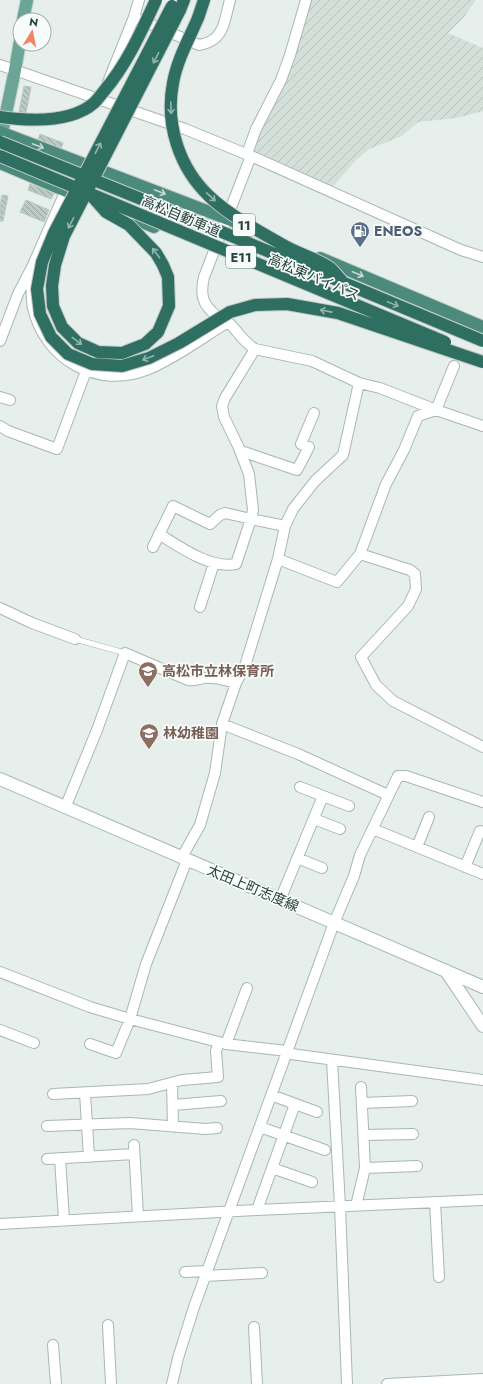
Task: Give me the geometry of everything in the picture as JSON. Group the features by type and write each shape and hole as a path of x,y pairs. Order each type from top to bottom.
{"highway":[{"path":"0,117 22,120 48,120 77,113 94,103 112,82 127,58 156,0"},
{"path":"204,0 198,18 178,63 173,82 171,100 174,135 178,150 187,167 209,196 225,209 284,246 330,268 345,285"},
{"path":"91,195 106,212 129,224 156,253 164,265 168,277 169,306 158,332 146,344 122,353 98,352 78,343 62,327 53,306 52,286 55,265 64,236 178,4"},
{"path":"178,4 54,233 42,262 37,289 40,314 51,337 68,354 92,364 122,366 149,358 179,343 230,312 255,305 287,304 338,313 483,363"},
{"name":"高松自動車道","path":"0,137 345,285 483,341"},
{"name":"高松東バイパス","path":"0,137 227,218 483,327"},
{"name":"高松自動車道","path":"0,156 483,358"},
{"name":"高松東バイパス","path":"0,163 483,363"}],"main road":[{"path":"25,12 27,0"},
{"path":"0,137 18,52"},
{"name":"太田上町志度線","path":"0,779 483,987"},
{"path":"446,971 483,1026"}],"street":[{"path":"100,100 134,17 139,0"},
{"path":"134,17 199,45 205,44 212,41 220,34 230,0"},
{"path":"306,0 281,80 256,129 249,155 227,218 204,277 201,289 204,300 209,310 228,322 245,343 255,349 312,362 359,383 380,388 436,410 483,426"},
{"path":"0,65 184,130 249,155 454,247 483,257"},
{"path":"0,341 18,294 33,265 66,190"},
{"path":"33,265 33,307 38,324 54,350 71,364 86,371 106,375 128,374 148,369 182,351 228,322"},
{"path":"159,534 193,554 214,563 231,565 236,564 253,510 249,474 224,417 222,406 228,391 255,349"},
{"path":"278,559 337,582 360,554 386,484 404,450 418,416 436,410 454,366"},
{"path":"0,426 8,431 57,449 86,371"},
{"path":"90,1044 116,1053 130,1018 146,964 184,858 200,826 212,786 222,724 236,683 245,666 278,559 285,526 293,509 311,486 343,455 359,383"},
{"path":"0,397 10,400"},
{"path":"240,451 298,470 309,447 301,444 314,413"},
{"path":"153,547 173,506 210,524 226,512 285,526"},
{"path":"360,554 410,570 415,574 416,589 408,606 361,657 376,685 393,701 483,747"},
{"path":"200,607 214,563"},
{"path":"0,608 32,623 75,640"},
{"path":"65,808 97,730 125,653 188,680 194,681 204,678 215,678 236,683"},
{"path":"222,724 298,754 388,795"},
{"path":"172,1384 178,1358 206,1274 334,923 354,876 360,855 398,776 406,776 483,802"},
{"path":"300,787 349,806"},
{"path":"280,900 323,796"},
{"path":"417,847 429,817"},
{"path":"314,819 340,829"},
{"path":"373,829 483,874"},
{"path":"465,867 480,831"},
{"path":"297,858 322,868"},
{"path":"0,972 90,1007 222,1043 287,1051 291,1054 332,1060 483,1080"},
{"path":"53,1094 148,1089 172,1084 182,1080 218,1077 216,1051 222,1043 247,988"},
{"path":"0,1030 34,1043"},
{"path":"332,1060 340,1206 347,1384"},
{"path":"172,1084 173,1126"},
{"path":"356,1206 366,1168 361,1087"},
{"path":"85,1092 89,1156"},
{"path":"271,1095 317,1112"},
{"path":"173,1105 222,1101"},
{"path":"362,1103 412,1101"},
{"path":"257,1210 295,1104"},
{"path":"47,1126 130,1123 217,1128"},
{"path":"260,1127 325,1150"},
{"path":"364,1135 413,1134"},
{"path":"47,1159 89,1156 134,1149 138,1216"},
{"path":"60,1158 64,1220"},
{"path":"366,1168 417,1166"},
{"path":"272,1168 312,1182"},
{"path":"0,1224 229,1211 483,1200"},
{"path":"435,1202 439,1277"},
{"path":"185,1272 206,1274 262,1273"},
{"path":"108,1325 111,1384"},
{"path":"254,1328 257,1384"},
{"path":"54,1345 56,1384"},
{"path":"387,1384 432,1383 483,1379"}],"lane":[{"path":"75,640 125,653"}],"shaded area":[{"path":"310,0 476,0 464,17 448,33 483,48 483,111 457,118 418,122 402,136 369,149 356,160 331,189 252,152"}],"building":[{"path":"24,86 31,87 26,113 19,112"},
{"path":"40,134 63,143 61,149 38,139"},
{"path":"30,184 54,193 51,199 28,190"},
{"path":"2,195 8,196 3,221 0,221 0,206"},
{"path":"26,200 49,210 44,222 20,212"}],"place":[{"name":"ENEOS","path":"360,248"},
{"name":"高松市立林保育所","path":"148,688"},
{"name":"林幼稚園","path":"149,750"}]}
